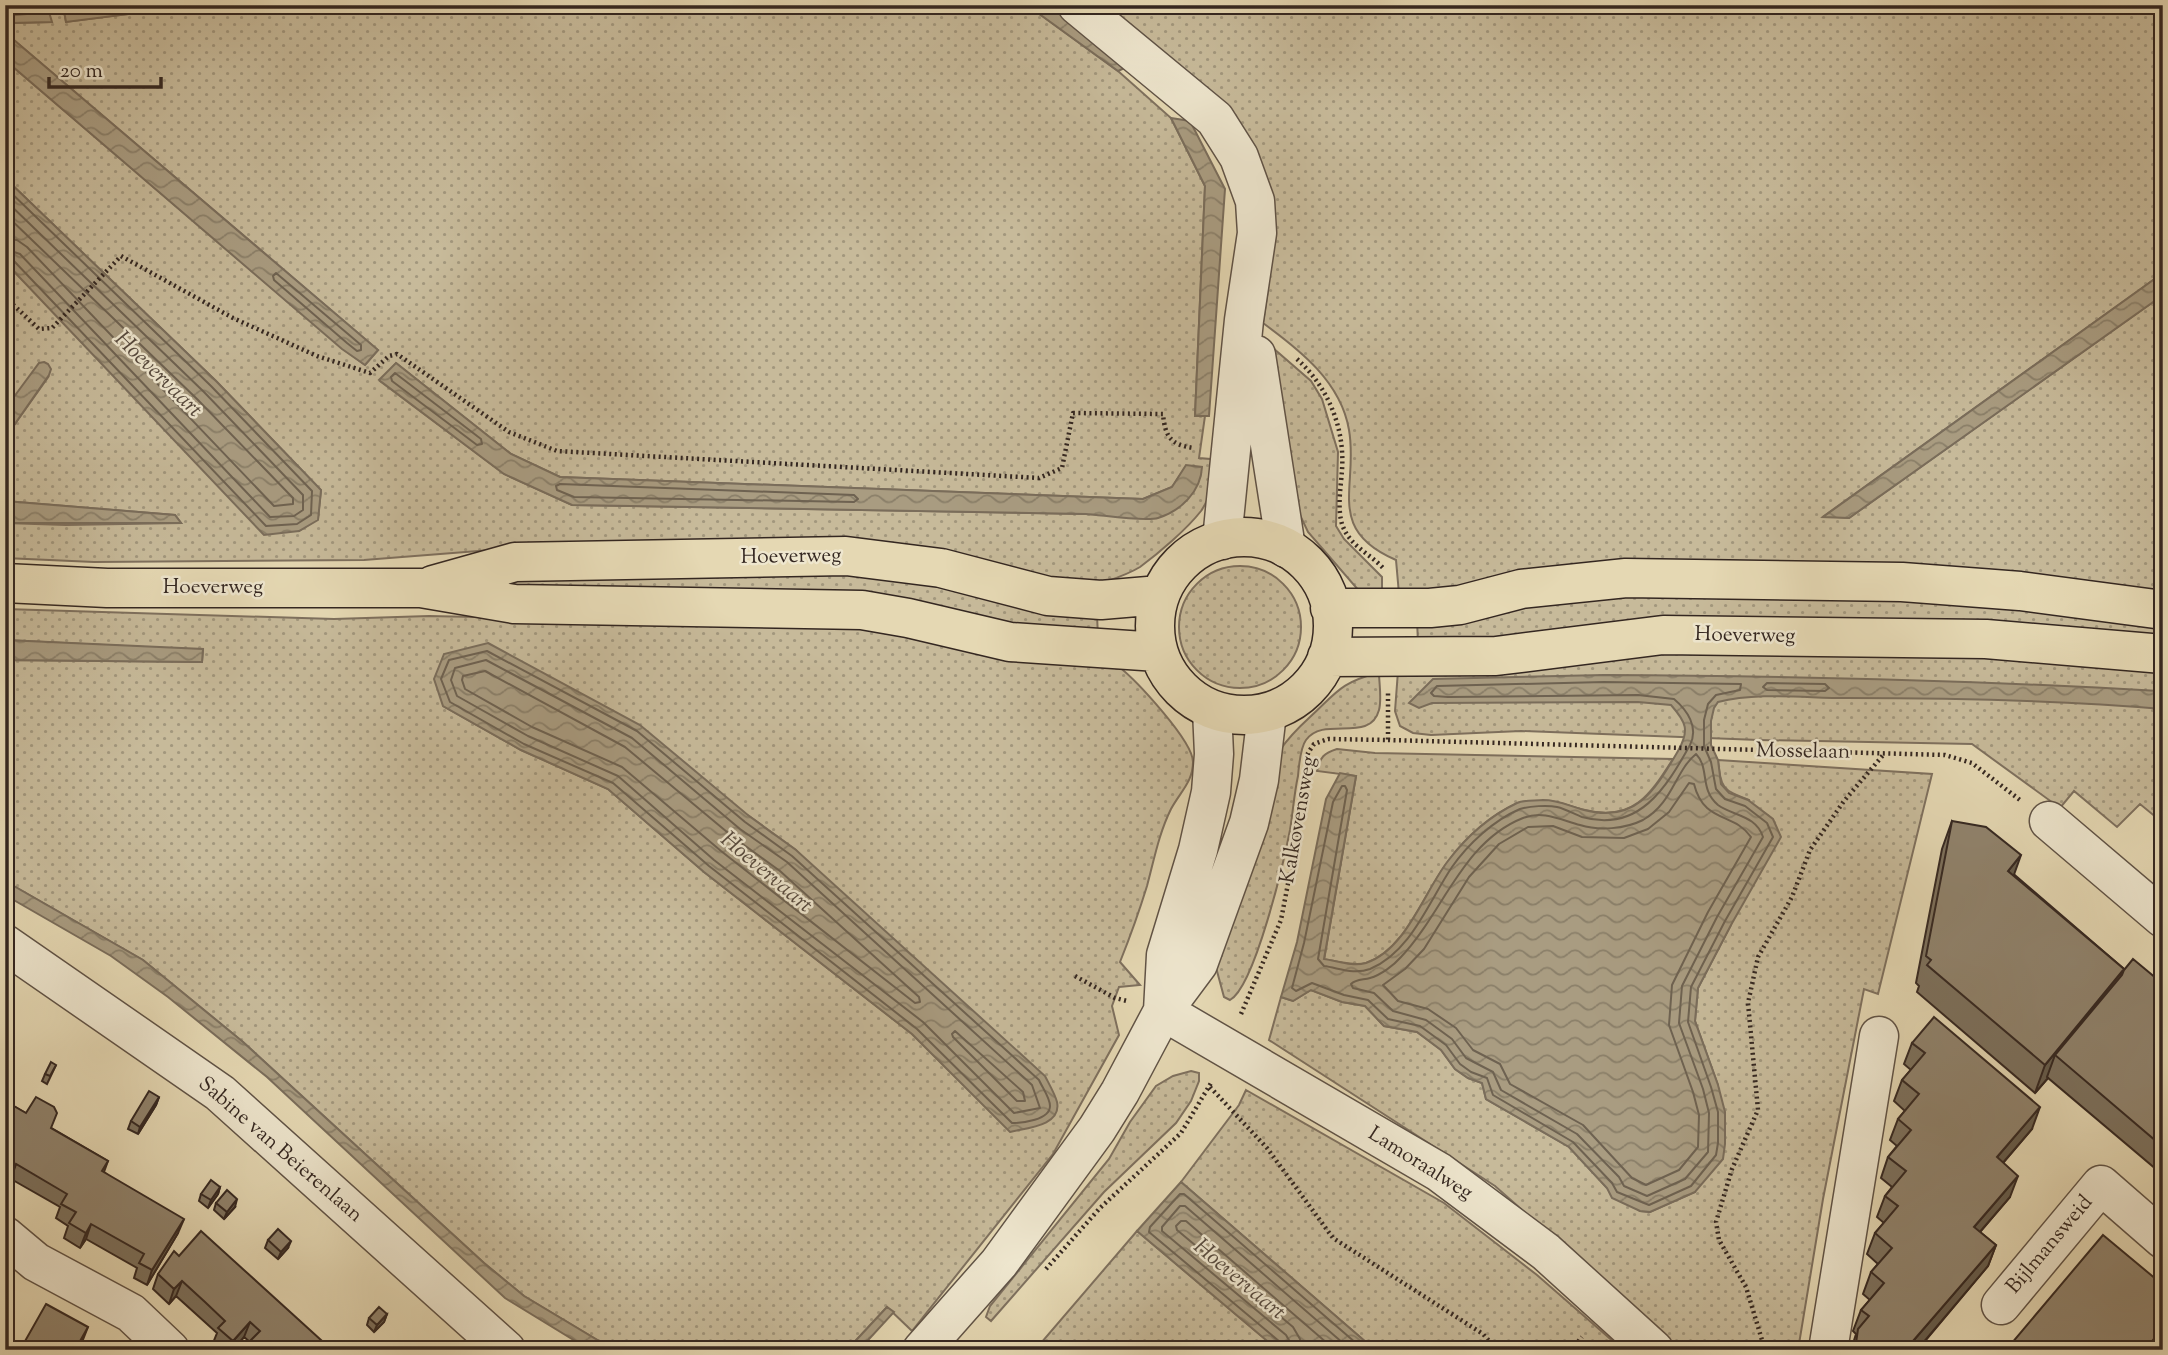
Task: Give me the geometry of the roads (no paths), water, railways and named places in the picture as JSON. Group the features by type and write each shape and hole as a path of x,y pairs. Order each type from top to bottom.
{"main road":[{"path":"1244,537 1265,540 1286,548 1307,563 1322,584 1331,608 1333,632 1327,657 1307,688 1293,701 1267,713 1239,715 1212,710 1188,696 1169,676 1158,652 1154,624 1160,595 1174,570 1195,551 1222,540 1244,537"},
{"name":"Hoeverweg","path":"421,588 515,562 846,556 941,568 1048,596 1101,600 1160,595"},
{"path":"1331,608 1460,605 1521,589 1626,578 1902,582 2020,591 2163,610"},
{"name":"Hoeverweg","path":"5,583 107,588 421,588 514,604 862,610 1010,642 1158,652"},
{"name":"Hoeverweg","path":"1327,657 1496,656 1663,635 1986,639 2163,654"}],"street":[{"path":"1077,5 1207,112 1228,137 1239,157 1255,201 1257,233 1244,320 1222,540"},
{"path":"1244,320 1255,349 1286,548"},
{"path":"1163,1011 1166,955 1198,850 1211,792 1214,754 1212,710"},
{"path":"922,1350 999,1263 1097,1129 1163,1011 1198,964 1249,823 1259,780 1267,713"},
{"path":"2049,821 2163,918"},
{"name":"Sabine van Beierenlaan","path":"5,944 220,1093 506,1350"},
{"name":"Lamoraalweg","path":"1163,1011 1439,1172 1546,1252 1654,1350"},
{"path":"1828,1350 1879,1036"},
{"name":"Bijlmansweid","path":"2001,1305 2101,1185 2163,1239"},
{"path":"5,1236 36,1262 131,1313 170,1350"}],"water":[{"path":"111,5 199,5 66,22 64,11"},
{"path":"1027,5 1053,5 1131,65 1118,71"},
{"path":"49,12 52,22 12,23 8,35 378,350 365,365 342,349 5,60 5,16"},
{"path":"1171,118 1190,121 1225,189 1209,416 1195,416 1205,186"},
{"name":"Hoevervaart","path":"5,178 216,381 321,490 318,520 299,531 264,535 5,262"},
{"path":"2163,273 2163,295 1849,518 1823,517"},
{"path":"44,362 51,369 49,375 5,438 5,409 39,363"},
{"path":"396,363 511,454 560,477 1143,499 1172,487 1186,465 1202,467 1201,476 1194,492 1182,505 1166,515 1152,519 1086,514 572,505 504,474 379,380"},
{"path":"5,501 175,515 181,523 5,523"},
{"path":"5,640 203,649 202,662 5,660"},
{"name":"Hoevervaart","path":"488,643 640,725 749,816 796,850 1045,1076 1057,1102 1054,1116 1041,1125 1010,1132 912,1034 704,872 608,789 521,750 443,706 434,679 444,654"},
{"path":"1604,675 1882,679 2159,691 2163,692 2163,709 1925,698 1765,696 1718,702 1711,721 1711,745 1718,760 1721,784 1729,793 1748,800 1773,819 1781,837 1698,988 1695,1021 1725,1112 1723,1159 1695,1192 1650,1212 1640,1211 1612,1198 1607,1188 1569,1147 1486,1099 1482,1083 1455,1069 1441,1050 1417,1032 1384,1026 1365,1006 1342,1002 1311,990 1293,1001 1281,997 1297,942 1326,799 1340,773 1356,776 1324,959 1361,964 1380,956 1392,946 1413,919 1455,852 1497,814 1520,802 1543,800 1602,813 1631,808 1661,779 1684,737 1683,721 1671,705 1638,702 1432,703 1419,708 1409,703 1433,679"},
{"path":"5,881 143,960 243,1042 484,1263 524,1296 614,1350 590,1350 505,1298 267,1077 168,997 111,956 5,895"},
{"name":"Hoevervaart","path":"1181,1182 1375,1350 1278,1350 1137,1231"},
{"path":"887,1307 894,1312 859,1350 847,1350"}]}
